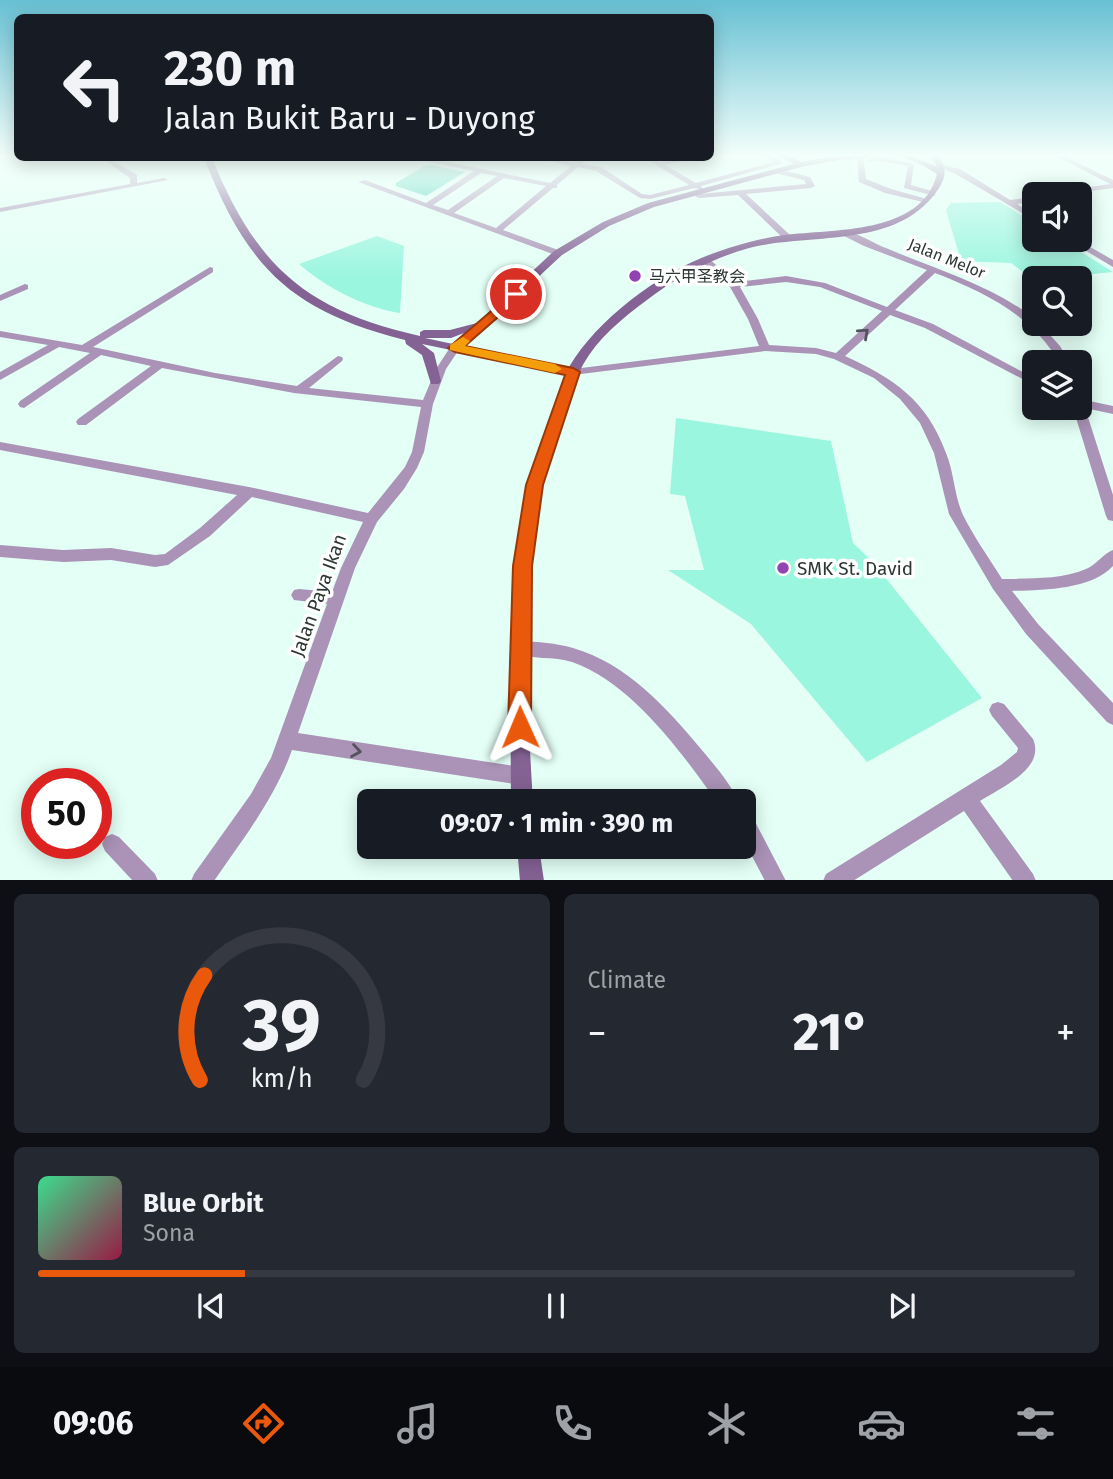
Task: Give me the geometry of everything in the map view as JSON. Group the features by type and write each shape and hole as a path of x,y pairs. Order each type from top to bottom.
{"main road":[{"path":"227,195 250,239 267,263 322,308 351,321 397,334 573,372"},
{"name":"Jalan Paya Ikan","path":"455,348 558,253 606,223 690,195"},
{"path":"522,789 522,566 535,485 573,372 597,337 627,310 680,272 705,260 753,244 787,237 843,232 900,219 929,197"},
{"path":"351,321 426,335 440,335 462,331 489,319"},
{"path":"397,334 428,353 435,381"},
{"path":"529,859 532,880"}],"street":[{"path":"0,210 83,195"},
{"path":"399,195 558,253"},
{"path":"428,205 443,195"},
{"path":"449,213 474,195"},
{"path":"497,232 543,195"},
{"path":"641,195 663,195"},
{"path":"742,195 787,237"},
{"path":"916,195 929,197"},
{"path":"925,195 929,197"},
{"path":"995,195 1022,211"},
{"path":"1008,203 1022,201"},
{"name":"Jalan Melor","path":"843,232 873,249 934,269 1003,301 1022,315"},
{"path":"1092,252 1113,264"},
{"path":"705,260 734,285 753,318 765,348"},
{"path":"838,357 934,269"},
{"path":"84,348 210,270"},
{"path":"734,285 771,280 802,280 845,292 964,342 1022,375"},
{"path":"0,298 24,287"},
{"path":"0,334 365,400 427,404"},
{"name":"Jalan Melor","path":"1045,336 1057,350"},
{"path":"0,377 58,343"},
{"name":"Jalan Paya Ikan","path":"201,880 258,801 288,740 348,568 371,519 411,468 418,452 427,404 435,381 455,348"},
{"path":"573,372 765,348 816,352 838,357 878,376 916,409 940,453 956,514 998,585 1032,629 1113,716"},
{"path":"24,404 99,351"},
{"path":"300,389 338,359"},
{"path":"82,422 160,364"},
{"path":"1092,407 1113,410"},
{"path":"1084,420 1113,516"},
{"path":"0,446 249,492 371,519"},
{"path":"0,551 63,556 111,554 155,561 167,559 205,532 249,492"},
{"path":"998,585 1059,582 1088,575 1110,562 1113,556"},
{"path":"299,594 337,599"},
{"path":"520,648 549,650 578,657 606,671 663,720 719,789"},
{"path":"833,880 966,798 1026,757 1027,745 1021,733 998,710"},
{"path":"288,740 521,776"},
{"path":"966,798 1026,880"},
{"path":"756,843 776,880"},
{"path":"112,844 148,880"}],"shaded area":[{"path":"1000,202 1022,216 1022,252 1081,252 1113,272 1092,274 1092,266 1022,266 1022,271 1011,263 961,261 946,210 951,203"},
{"path":"377,236 404,246 400,313 346,295 299,264"},
{"path":"676,418 831,441 853,543 872,561 982,698 867,762 751,624 668,570 704,570 685,496 670,494"}],"slow traffic":[{"path":"463,341 455,348 555,369"}],"place":[{"name":"马六甲圣教会","path":"635,276"},
{"name":"SMK St. David","path":"783,568"}],"route":[{"path":"516,294 455,348 573,372 535,485 522,566 520,727"}]}
